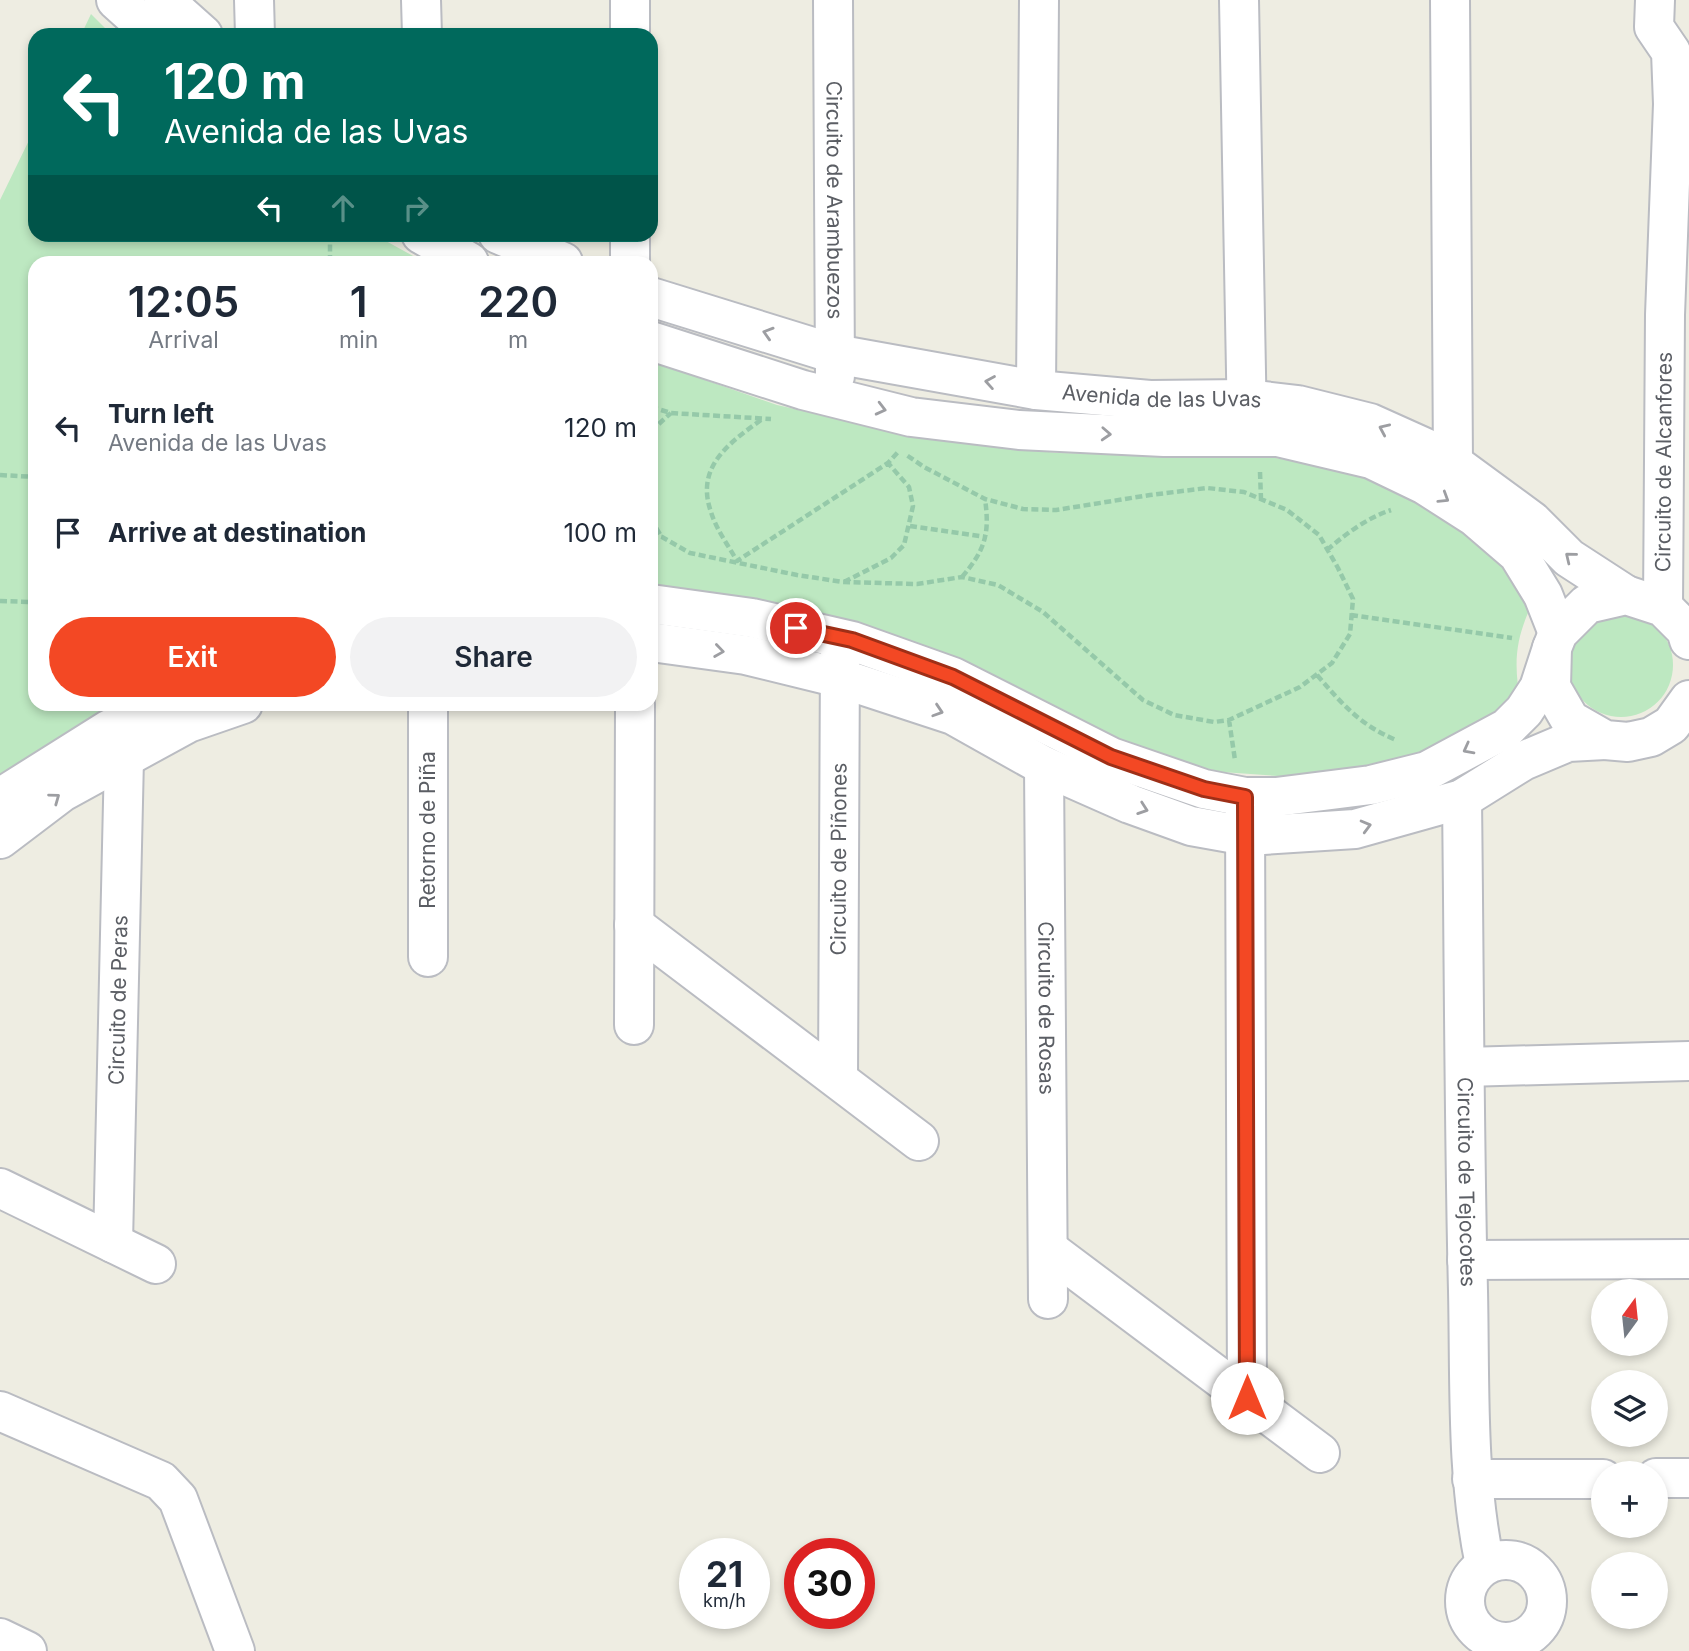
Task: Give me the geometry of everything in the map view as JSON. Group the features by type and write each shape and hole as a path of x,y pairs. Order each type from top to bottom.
{"street":[{"path":"116,0 147,28"},
{"path":"164,0 195,28"},
{"path":"254,0 256,28"},
{"path":"421,0 422,28"},
{"path":"630,0 630,28"},
{"name":"Circuito de Arambuezos","path":"833,0 835,398"},
{"path":"1036,390 1039,0"},
{"path":"1239,0 1247,437"},
{"path":"1446,479 1450,0"},
{"path":"1655,0 1654,27 1680,55"},
{"name":"Circuito de Alcanfores","path":"1680,55 1677,315 1682,627"},
{"path":"434,242 458,256"},
{"path":"517,242 549,256"},
{"name":"Avenida de las Uvas","path":"658,299 835,354 1036,390 1150,400 1246,399 1298,405 1370,423 1439,454 1446,479 1475,517 1517,554 1543,595 1555,640"},
{"name":"Avenida de las Uvas","path":"658,343 835,398 911,417 1019,430 1278,437 1446,479 1532,521 1569,558 1682,627"},
{"path":"658,605 752,618 840,638 953,677 1111,757 1204,789 1245,797 1276,797 1371,785 1427,771 1507,728 1524,711 1539,688 1555,640 1587,604 1626,595"},
{"name":"Circuito de Piñones","path":"838,1079 840,638"},
{"path":"1555,640 1551,687 1570,720 1605,740"},
{"path":"658,643 746,655 840,678 953,715 1044,766 1130,804 1191,826 1246,835 1354,829 1462,799 1523,761 1568,742 1628,742 1651,737 1683,717"},
{"path":"0,799 97,737 147,711"},
{"path":"0,839 62,792 188,723 223,711"},
{"name":"Retorno de Piña","path":"428,711 428,957"},
{"path":"634,1025 635,711"},
{"name":"Circuito de Peras","path":"113,1243 124,758"},
{"name":"Circuito de Rosas","path":"1044,766 1048,1299"},
{"path":"1245,797 1247,1398"},
{"name":"Circuito de Tejocotes","path":"1462,799 1472,1479 1476,1520 1485,1564"},
{"path":"634,925 919,1141"},
{"path":"1465,1066 1689,1061"},
{"path":"0,1188 156,1264"},
{"path":"1048,1249 1320,1453"},
{"path":"1467,1260 1689,1259"},
{"path":"0,1411 161,1481 178,1499 235,1651"},
{"path":"1668,1478 1689,1478"},
{"path":"1472,1479 1591,1479"},
{"path":"0,1638 27,1651"}],"path":[{"path":"658,409 761,420 774,419"},
{"path":"658,424 671,412"},
{"path":"737,561 711,513 706,489 712,465 723,450 761,420"},
{"path":"658,536 690,553 843,582 917,584 962,577 998,585 1043,612 1143,699 1174,715 1214,722 1229,720 1300,687 1332,663 1350,634 1353,599 1318,535 1287,510 1244,492 1207,488 1056,510 1023,509 985,499 924,467 890,443"},
{"path":"737,561 888,463 900,450"},
{"path":"843,582 891,558 904,545 913,506 909,487 888,463"},
{"path":"0,475 28,477"},
{"path":"1327,550 1349,531 1446,479"},
{"path":"962,577 979,558 986,537 985,499"},
{"path":"910,526 986,537"},
{"path":"658,530 662,537"},
{"path":"0,601 28,601"},
{"path":"1351,615 1512,638"},
{"path":"1317,675 1340,702 1371,730 1415,748 1427,771"}],"green space":[{"path":"91,14 105,28 84,28"},
{"path":"28,142 28,242 388,242 413,256 28,256 28,711 122,711 0,782 0,200"},
{"path":"658,363 777,405 934,440 1058,453 1265,456 1343,470 1417,498 1476,536 1534,600 1517,651 1521,704 1446,746 1364,771 1292,777 1222,772 1163,758 1083,724 658,590"},
{"path":"1621,613 1641,617 1658,628 1669,645 1673,665 1669,685 1658,702 1641,713 1621,717 1601,713 1584,702 1573,685 1569,665 1573,645 1584,628 1601,617"}],"route":[{"path":"796,628 852,640 953,677 1111,757 1204,789 1245,797 1247,1398"}]}
